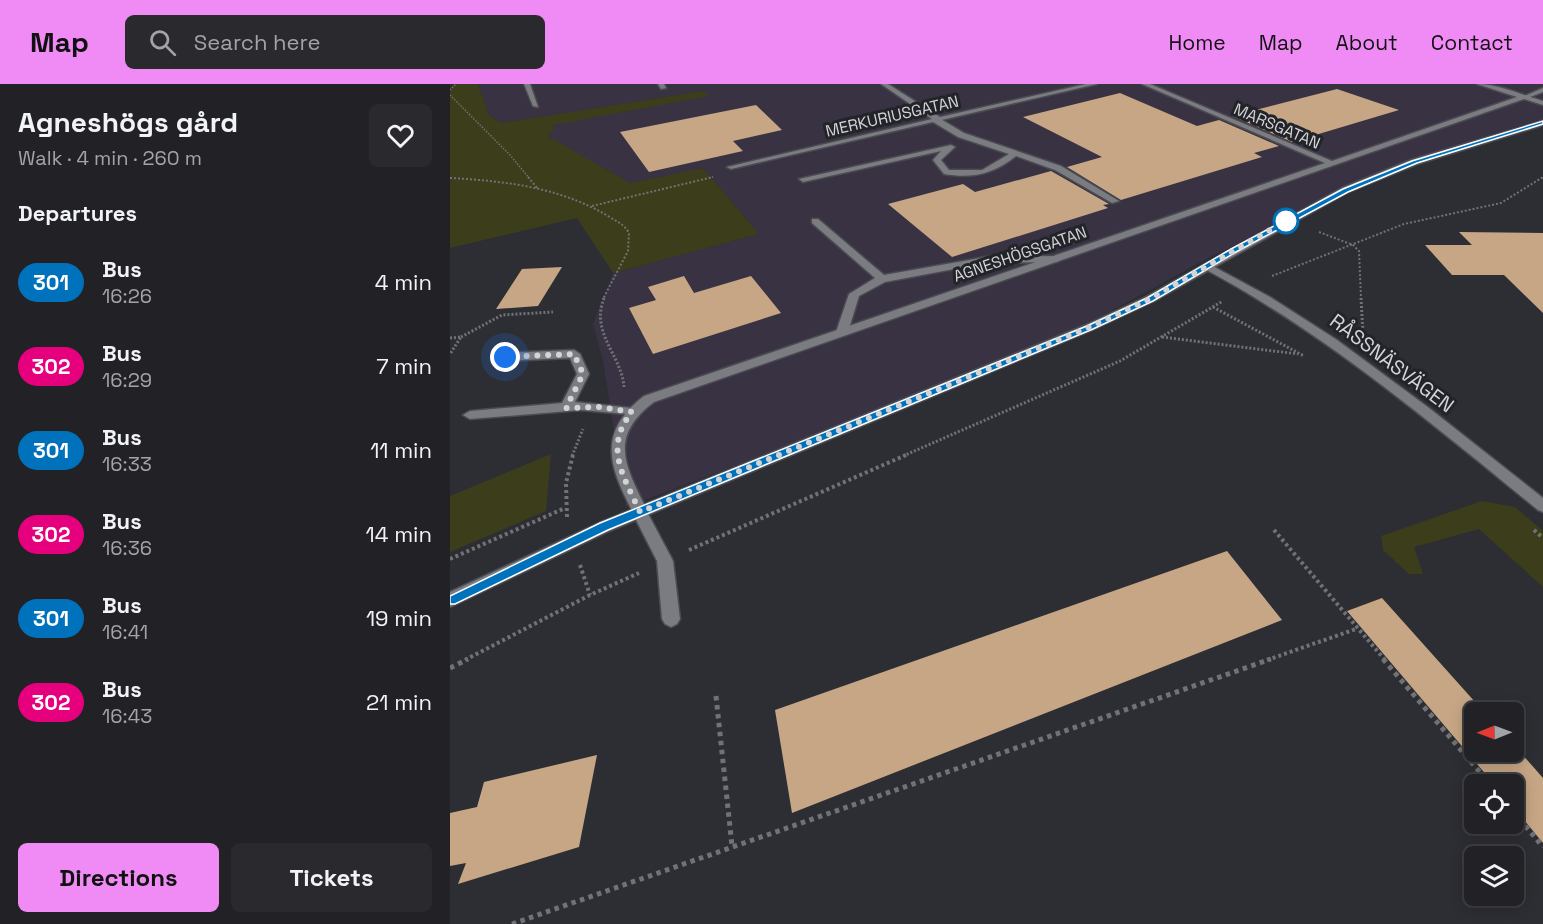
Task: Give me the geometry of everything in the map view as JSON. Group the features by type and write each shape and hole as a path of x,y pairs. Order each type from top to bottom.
{"street":[{"path":"527,84 536,106"},
{"path":"884,84 962,135 1058,168 1115,201"},
{"name":"MERKURIUSGATAN","path":"730,167 1094,84"},
{"name":"MARSGATAN","path":"1145,84 1333,164"},
{"path":"1480,84 1543,103"},
{"name":"AGNESHÖGSGATAN","path":"665,561 621,471 616,453 621,428 632,412 649,399 1543,90"},
{"path":"450,600 573,540 1058,341 1150,299 1345,190 1426,158 1543,123"},
{"path":"962,135 937,160 947,171 977,174 996,168 1015,153"},
{"path":"803,179 951,147"},
{"path":"815,221 882,279"},
{"path":"842,332 854,294 882,279 986,260 1057,259"},
{"name":"RÅSSNÄSVÄGEN","path":"1207,266 1299,320 1401,392 1543,506"},
{"path":"505,357 574,354 583,374 566,408"},
{"path":"470,415 600,407 632,412"},
{"path":"665,561 671,619"}],"path":[{"path":"450,90 456,84"},
{"path":"450,95 510,155 538,189"},
{"path":"591,206 714,177 730,167"},
{"path":"450,668 590,595 1120,361 1194,316 1276,274 1404,224 1501,203 1543,177"},
{"path":"1315,231 1353,245 1359,251 1363,343"},
{"path":"450,338 461,337 502,315 553,312"},
{"path":"450,354 461,337"},
{"path":"1162,337 1301,354"},
{"path":"450,559 565,508"},
{"path":"1274,530 1481,774"},
{"path":"512,924 1356,628"},
{"path":"716,696 732,846"},
{"path":"1524,824 1543,847"}],"shaded area":[{"path":"454,84 478,84 489,115 501,123 702,91 710,96 553,125 553,132 546,135 630,183 703,168 759,234 613,273 577,218 450,248 450,88"},
{"path":"478,84 1543,84 1543,120 1415,162 1342,191 1208,258 1102,316 977,375 626,507 603,360 593,324 613,273 759,234 703,169 630,183 534,129 702,91 501,123 489,115"},
{"path":"551,454 546,511 450,552 450,496"},
{"path":"1482,501 1515,507 1543,531 1543,587 1479,529 1414,547 1423,574 1409,574 1383,550 1381,536"}],"building":[{"path":"1337,89 1399,110 1292,142 1232,116"},
{"path":"1120,93 1197,126 1219,120 1279,146 1254,153 1262,157 1121,200 1067,167 1102,157 1023,117"},
{"path":"756,105 782,130 733,141 743,151 649,172 620,132"},
{"path":"1051,171 1109,204 1103,205 1108,208 952,257 888,204 963,184 975,192"},
{"path":"1459,232 1543,233 1543,313 1504,275 1452,275 1425,245 1472,245"},
{"path":"562,267 538,306 496,309 522,269"},
{"path":"684,276 694,293 751,276 781,313 653,354 629,308 656,300 648,287"},
{"path":"1227,551 1282,620 792,813 775,710"},
{"path":"1382,598 1475,702 1464,702 1464,749 1347,611"},
{"path":"597,755 579,847 458,884 466,863 450,866 450,813 477,807 484,782"},
{"path":"1524,756 1543,778 1543,843 1524,820 1524,774 1486,774 1475,762 1524,762"}],"bus line":[{"name":"301","path":"450,600 573,540 1006,364 1090,327 1150,299 1345,190 1414,162 1543,123"}],"route":[{"path":"505,357 574,354 583,374 566,408 600,407 632,412 621,428 616,453 621,471 640,512 1006,364 1090,327 1150,299 1286,221"}]}
